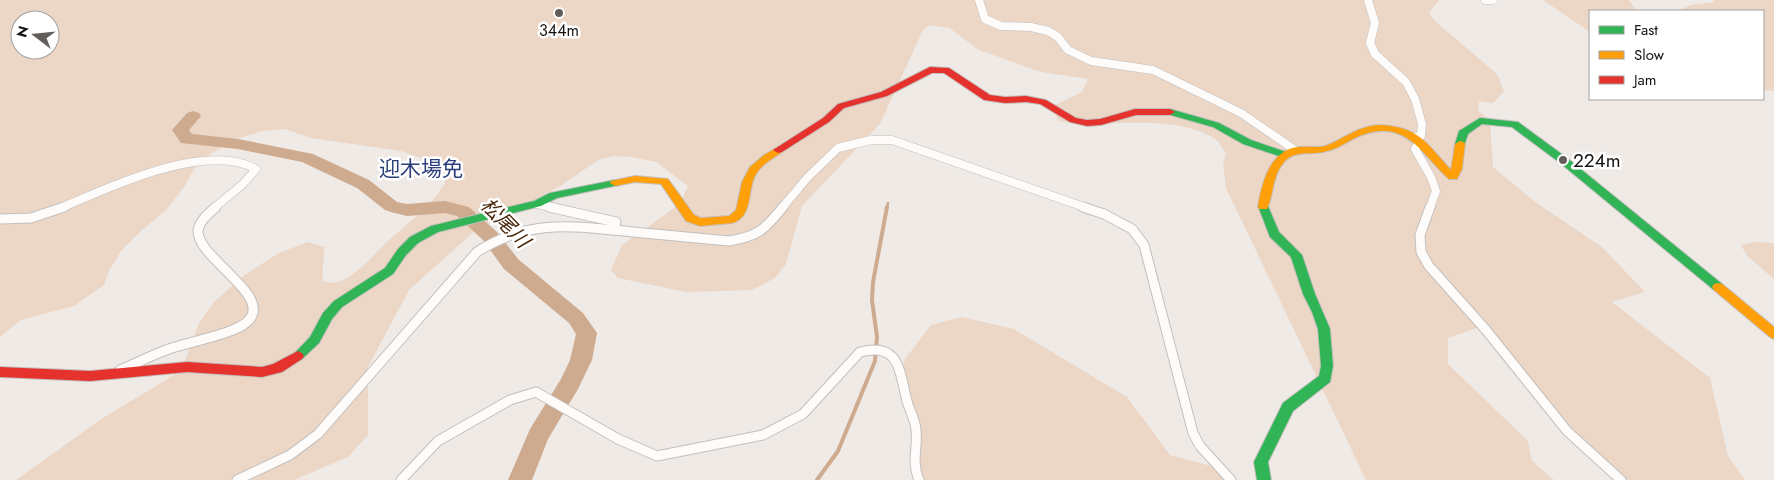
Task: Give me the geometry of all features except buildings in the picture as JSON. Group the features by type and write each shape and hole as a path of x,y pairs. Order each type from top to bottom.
{"street":[{"path":"979,0 985,19 1001,26 1048,31 1058,37 1068,50 1091,61 1153,70 1241,113 1290,153"},
{"path":"1368,0 1375,23 1370,43 1375,54 1406,82 1416,99 1422,124 1421,136 1417,140 1415,149 1431,177 1436,191 1420,235 1421,252 1429,266 1486,330 1567,431 1621,480"},
{"path":"1484,0 1493,0"},
{"path":"0,372 90,376 186,367 262,372 278,368 302,354 315,340 327,316 338,304 367,288 389,271 402,252 414,240 435,229 536,204 554,195 634,179 664,181 690,218 700,222 732,219 741,212 748,177 761,161 826,120 842,106 884,94 930,70 946,70 987,98 1026,99 1044,102 1073,120 1087,123 1101,122 1135,112 1165,111 1216,125 1247,142 1290,153 1336,146 1356,133 1370,129 1389,128 1417,140 1445,172 1453,177 1458,170 1457,154 1463,133 1472,125 1480,121 1516,124 1563,160 1774,334"},
{"path":"237,480 290,455 318,434 477,252 486,245 510,235 539,227 567,226 729,241 747,238 764,229 808,178 838,148 871,140 892,140 1104,214 1132,229 1144,245 1193,433 1200,446 1231,480"},
{"path":"1264,480 1261,462 1288,407 1318,385 1324,378 1327,366 1324,330 1296,255 1274,234 1263,209 1266,188 1290,153"},
{"path":"0,219 27,219 49,213 115,185 204,160 234,160 250,164 256,169 252,175 201,221 197,232 204,249 236,279 253,304 253,314 248,321 234,328 163,351 113,373"},
{"path":"536,204 616,222 613,230"},
{"path":"401,480 438,442 510,400 536,392 618,439 657,456 763,435 803,414 860,352 870,348 888,350 896,359 916,432 913,467 918,480"}],"shaded area":[{"path":"0,0 1439,0 1429,13 1435,21 1497,74 1504,91 1493,103 1479,101 1478,111 1490,120 1493,167 1538,204 1602,247 1645,292 1612,302 1710,378 1728,456 1745,480 1617,480 1480,327 1448,338 1448,364 1528,441 1532,461 1554,480 1366,480 1226,188 1223,163 1226,154 1216,140 1198,131 1179,126 1058,121 1053,106 1082,92 1088,79 1041,72 979,50 949,28 930,25 923,30 880,124 802,206 786,264 775,278 752,290 686,292 618,278 611,270 622,245 680,204 688,186 656,162 632,157 613,156 598,160 562,185 476,230 409,290 368,367 368,435 348,457 294,480 16,480 101,419 174,375 186,358 199,323 215,301 242,277 277,254 307,242 324,247 323,281 336,283 354,273 423,210 435,198 445,183 444,177 421,158 401,151 311,138 285,129 262,131 234,140 212,153 194,169 185,186 166,210 121,251 109,271 104,285 74,306 21,320 0,337"},
{"path":"1543,0 1629,0 1636,10 1589,10 1589,31"},
{"path":"1713,0 1774,0 1774,91 1764,90 1764,10 1679,10 1691,5 1715,2"},
{"path":"1756,242 1774,243 1774,279 1747,256 1741,245"},
{"path":"962,317 1014,329 1127,397 1170,455 1223,469 1226,480 917,480 914,433 900,380 905,359 931,325"}],"waterway":[{"name":"松尾川","path":"193,116 180,130 187,139 238,144 307,158 363,184 391,206 407,210 445,207 463,211 490,236 511,264 576,318 587,333 581,360 570,383 538,436 520,480"},
{"path":"887,208 888,203"},
{"path":"817,480 838,451 875,361 877,337 872,300 873,282 887,207"}],"traffic: fast":[{"path":"1170,112 1216,125 1247,142 1285,155"},
{"path":"1460,144 1463,133 1480,121 1515,124 1563,160 1718,287"},
{"path":"298,356 315,340 327,316 338,304 389,271 402,252 414,240 435,229 537,204 554,195 615,183"},
{"path":"1263,206 1274,234 1296,255 1309,294 1324,329 1327,366 1325,378 1288,407 1261,462 1264,480"}],"traffic: slow":[{"path":"1263,206 1268,185 1276,165 1293,151 1324,149 1352,135 1371,129 1393,129 1418,139 1453,177 1458,165 1460,144"},
{"path":"615,183 635,179 664,181 690,218 700,222 732,219 741,212 750,175 760,163 778,150"},
{"path":"1718,287 1774,334"}],"traffic: jam":[{"path":"778,150 826,120 841,106 884,94 930,70 946,70 987,98 1005,100 1026,99 1043,102 1073,120 1087,123 1101,122 1135,112 1170,112"},
{"path":"0,372 90,376 187,367 262,372 277,368 298,356"}],"place":[{"name":"344m","path":"559,13"},
{"name":"224m","path":"1563,160"}],"district":[{"name":"迎木場免","path":"421,169"}]}
